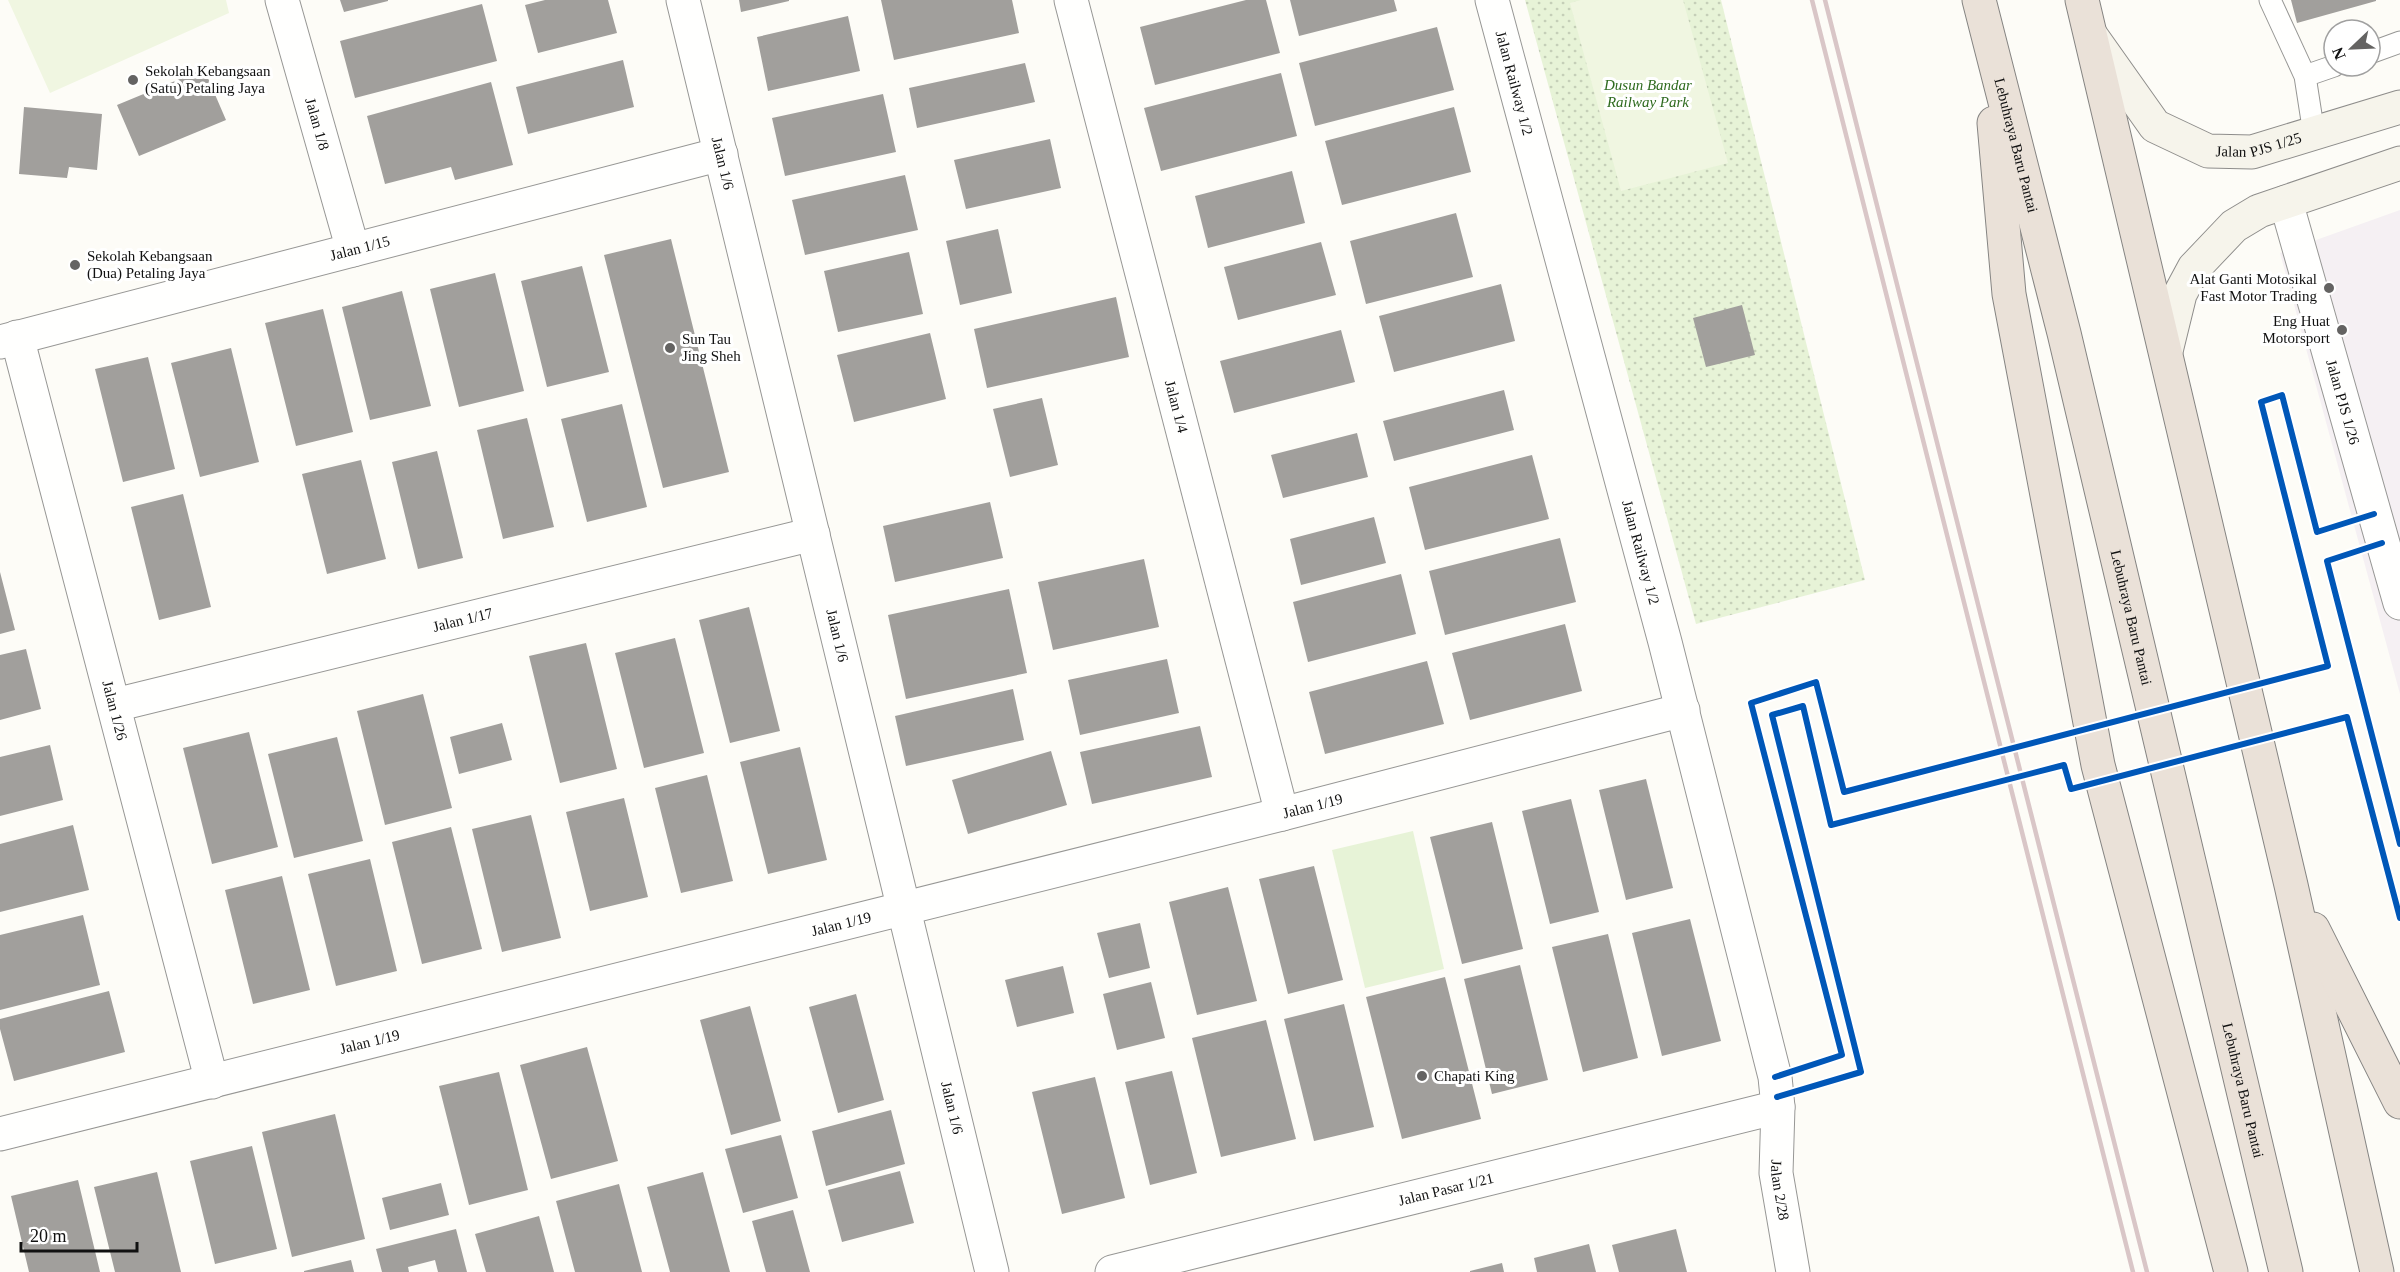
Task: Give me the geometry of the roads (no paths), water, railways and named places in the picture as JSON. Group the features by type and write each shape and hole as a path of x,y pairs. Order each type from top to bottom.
{"highway":[{"path":"2082,0 2291,885 2377,1272"},
{"path":"1982,13 2009,294 2098,765 2231,1272"},
{"name":"Lebuhraya Baru Pantai","path":"1982,13 2067,345 2286,1272"},
{"path":"2291,885 2400,1102"}],"main road":[{"name":"Jalan PJS 1/25","path":"2092,37 2155,126 2208,151 2252,152 2400,107"},
{"path":"2166,351 2180,294 2194,268 2234,226 2259,211 2400,163"}],"street":[{"name":"Jalan 1/8","path":"282,0 353,250"},
{"name":"Jalan 1/6","path":"682,0 992,1272"},
{"name":"Jalan 1/4","path":"1071,0 1282,814"},
{"name":"Jalan Railway 1/2","path":"1492,0 1683,710 1774,1077 1778,1107"},
{"name":"Jalan 1/15","path":"8,339 721,154"},
{"name":"Jalan PJS 1/26","path":"2286,201 2400,603"},
{"name":"Jalan 1/26","path":"8,339 115,705 212,1082"},
{"name":"Jalan 1/17","path":"115,705 813,534"},
{"name":"Jalan 1/19","path":"0,1134 1282,814 1683,710"},
{"name":"Jalan Pasar 1/21","path":"1112,1272 1778,1107"},
{"name":"Jalan 2/28","path":"1778,1107 1776,1173 1793,1272"}],"lane":[{"path":"2270,0 2305,76 2314,134"},
{"path":"2382,49 2400,42"},
{"path":"2305,76 2322,70"}],"railway":[{"path":"1812,0 2133,1272"},
{"path":"1825,0 2147,1272"}],"place":[{"name":"Sekolah Kebangsaan (Satu) Petaling Jaya","path":"133,80"},
{"name":"Sekolah Kebangsaan (Dua) Petaling Jaya","path":"75,265"},
{"name":"Alat Ganti Motosikal Fast Motor Trading","path":"2329,288"},
{"name":"Eng Huat Motorsport","path":"2342,330"},
{"name":"Sun Tau Jing Sheh","path":"670,348"},
{"name":"Chapati King","path":"1422,1076"}],"park label":[{"name":"Dusun Bandar Railway Park","path":"1648,94"}]}
